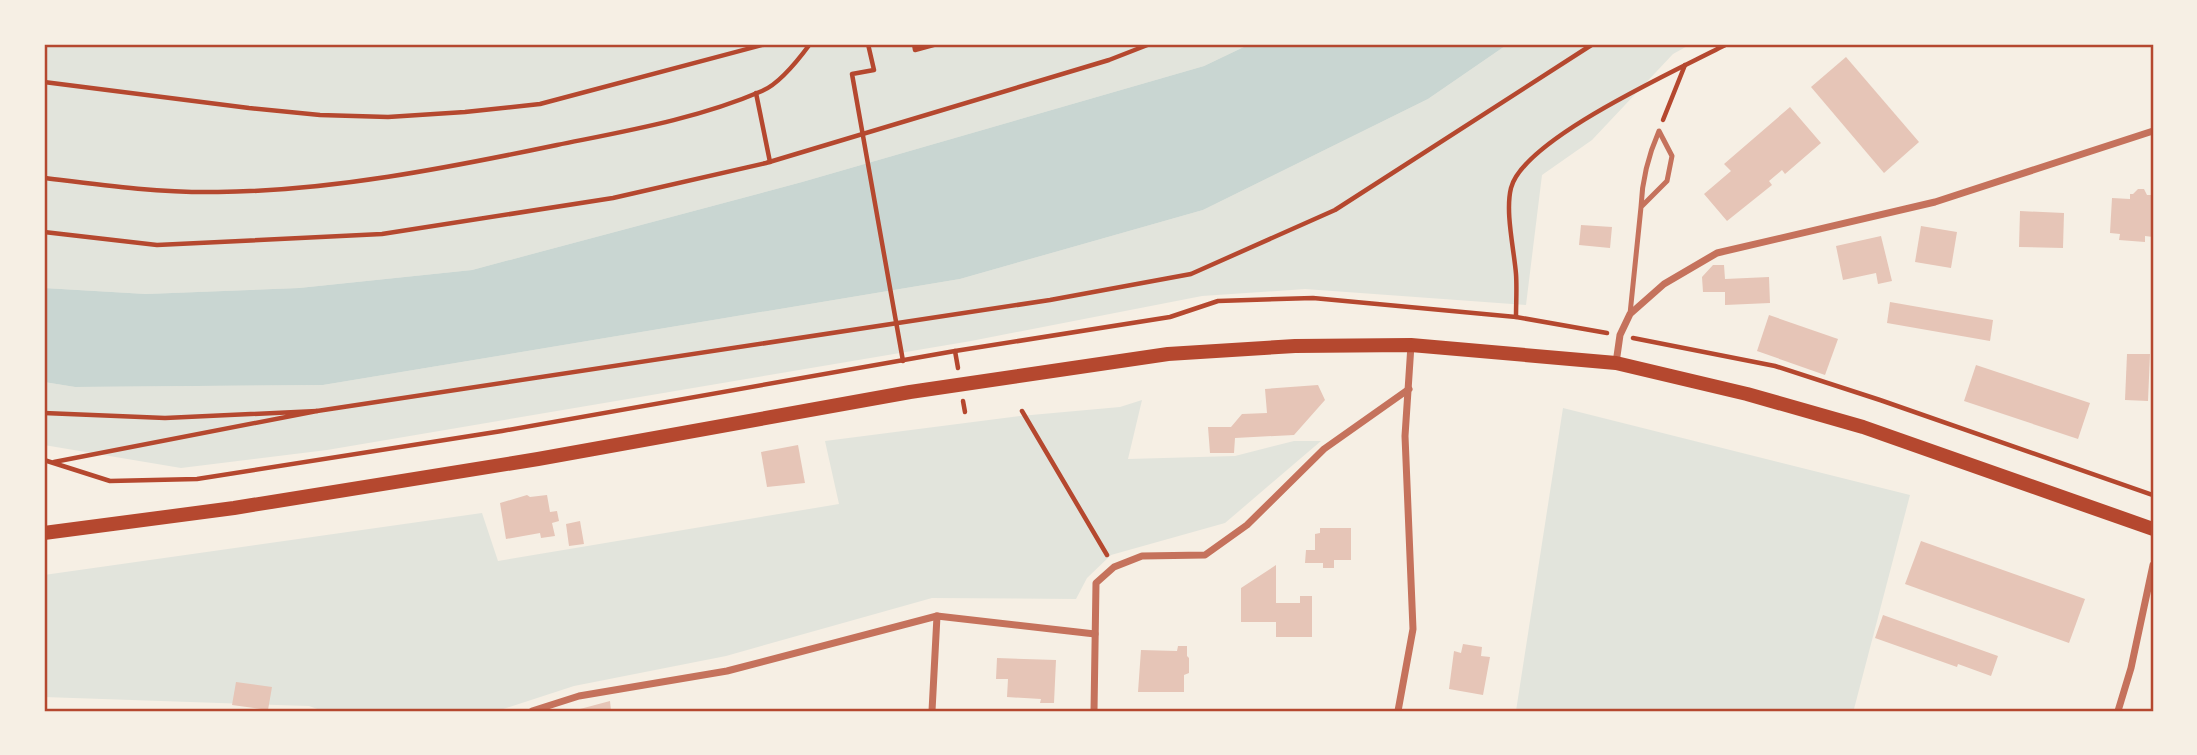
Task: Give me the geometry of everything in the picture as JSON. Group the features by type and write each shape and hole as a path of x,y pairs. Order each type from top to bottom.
{"main road":[{"path":"44,533 234,508 551,457 948,386 1156,356 1295,346 1411,345 1616,363 1747,394 1863,427 2153,529"}],"street":[{"path":"1616,363 1620,335 1630,314 1664,284 1717,253 1935,202 2153,131"},
{"path":"1398,711 1413,629 1405,436 1411,345"},
{"path":"1094,711 1096,583 1114,568 1142,556 1205,555 1247,525 1324,449 1409,389"},
{"path":"2118,711 2131,668 2153,565"},
{"path":"533,711 579,696 727,671 937,616 1095,634"},
{"path":"932,711 937,616"}],"lane":[{"path":"1641,207 1667,181 1672,156 1659,131"},
{"path":"1630,314 1642,184 1651,149 1659,131"}],"path":[{"path":"44,82 320,115 388,117 465,113 540,104 766,44"},
{"path":"44,178 146,190 217,192 294,188 402,174 671,122 764,90 797,62 810,44"},
{"path":"868,44 874,70 852,74 903,360"},
{"path":"914,44 915,50 937,44"},
{"path":"44,232 157,245 382,234 613,198 770,162 1109,60 1150,44"},
{"path":"52,463 317,411 664,356 1050,300 1191,274 1335,210 1592,44"},
{"path":"1516,317 1516,276 1509,197 1517,174 1536,154 1580,123 1727,44"},
{"path":"1659,131 1685,65"},
{"path":"756,93 770,162"},
{"path":"44,460 110,481 197,479 502,431 903,360 1170,317 1218,301 1313,298 1516,317 1775,366 2153,495"},
{"path":"44,413 165,418 317,411"},
{"path":"1022,411 1114,568"}],"shaded area":[{"path":"44,44 1250,44 1204,66 802,182 472,270 299,288 146,294 44,288"},
{"path":"1250,44 1508,44 1428,99 1203,210 960,279 323,385 75,387 44,382 44,288 146,294 299,288 472,270 802,182 1204,66"},
{"path":"1508,44 1691,44 1673,54 1592,140 1542,175 1526,305 1305,289 1202,296 971,341 327,450 181,468 44,445 44,382 75,387 323,385 960,279 1203,210 1428,99"},
{"path":"1142,400 1128,459 1235,456 1294,441 1321,441 1225,523 1111,555 1087,578 1076,599 932,598 726,656 574,686 497,711 323,711 309,706 44,697 44,575 482,513 498,561 839,504 825,441 1020,416 1120,407"},
{"path":"1563,408 1910,495 1854,709 1516,711"}],"building":[{"path":"1846,57 1919,142 1884,173 1811,87"},
{"path":"1790,107 1821,143 1785,174 1782,170 1769,181 1772,185 1727,221 1704,194 1731,171 1724,164"},
{"path":"2144,189 2153,201 2153,237 2145,236 2145,242 2119,240 2120,234 2110,233 2112,198 2130,199 2130,194"},
{"path":"2020,211 2064,213 2063,248 2019,247"},
{"path":"1581,225 1612,227 1610,248 1579,245"},
{"path":"1921,226 1957,232 1951,268 1915,262"},
{"path":"1881,236 1892,281 1878,284 1876,273 1843,280 1836,246"},
{"path":"1713,265 1724,265 1725,279 1769,277 1770,303 1725,305 1725,292 1703,292 1702,277"},
{"path":"1890,302 1993,320 1990,341 1887,323"},
{"path":"1769,315 1838,339 1825,375 1757,351"},
{"path":"2127,354 2150,354 2148,401 2125,400"},
{"path":"1976,365 2090,403 2078,439 1964,401"},
{"path":"1318,385 1325,400 1294,435 1235,438 1234,453 1210,453 1208,427 1231,427 1242,414 1267,413 1265,389"},
{"path":"798,445 805,483 767,487 761,452"},
{"path":"527,495 547,495 550,512 557,511 559,521 552,523 555,536 541,538 540,533 506,539 500,503"},
{"path":"580,521 584,544 569,546 566,524"},
{"path":"1320,528 1351,528 1351,560 1334,560 1334,568 1323,568 1323,563 1305,563 1306,550 1315,550 1315,534 1320,533"},
{"path":"1921,541 2085,599 2069,643 1905,584"},
{"path":"1276,565 1276,603 1300,603 1300,596 1312,596 1312,637 1276,637 1276,622 1241,622 1241,588"},
{"path":"1883,615 1998,656 1991,676 1875,638"},
{"path":"1463,644 1482,647 1481,656 1490,657 1483,695 1449,689 1454,651 1461,653"},
{"path":"1178,646 1187,646 1189,658 1189,673 1184,675 1184,692 1138,692 1141,650 1177,651"},
{"path":"997,658 1056,660 1054,703 1040,703 1041,699 1007,697 1008,679 996,679"},
{"path":"236,682 272,687 268,710 232,705"},
{"path":"610,701 611,711 580,711 580,709"}]}
